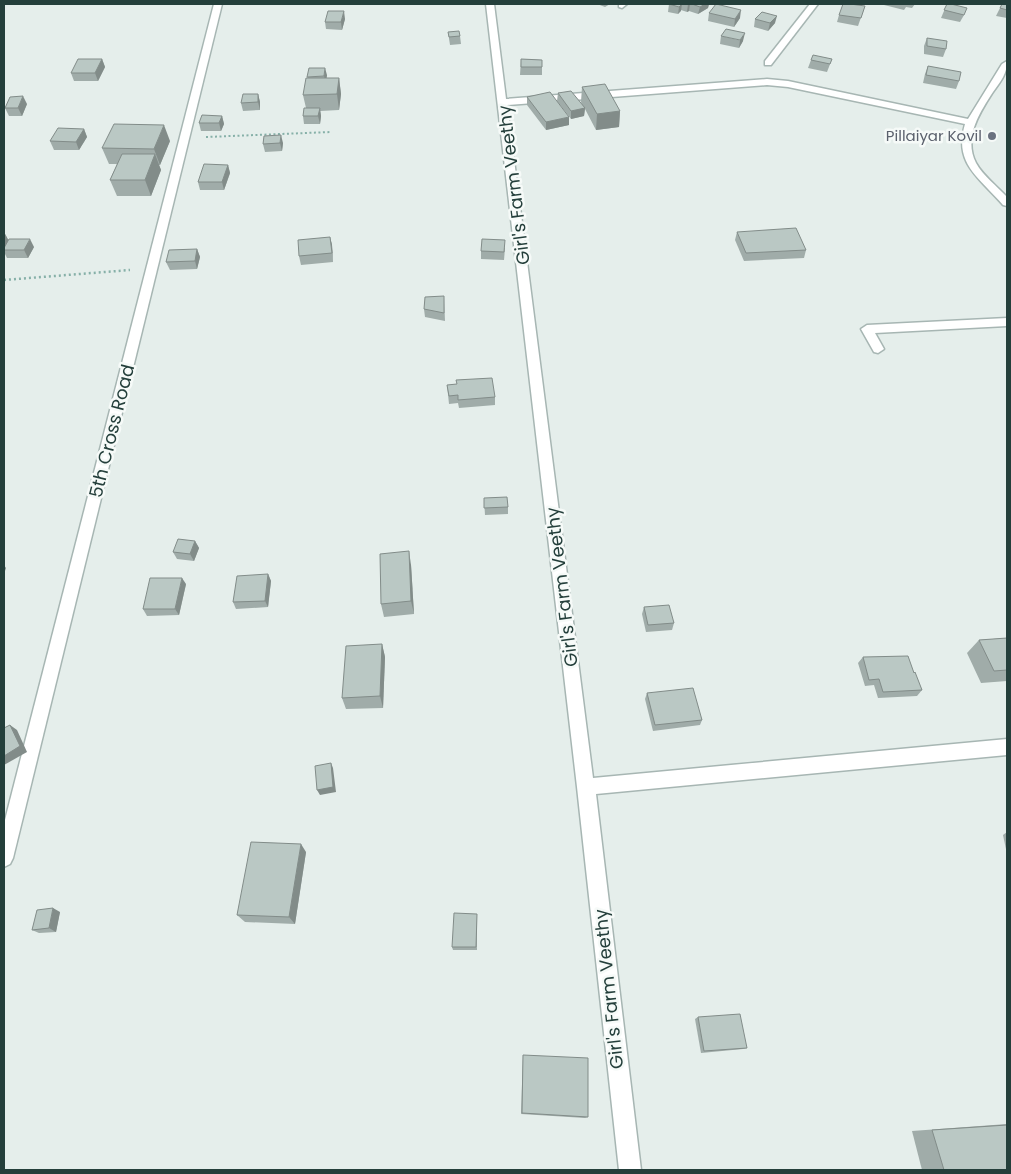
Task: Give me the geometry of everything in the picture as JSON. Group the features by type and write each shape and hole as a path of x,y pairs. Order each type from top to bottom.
{"street":[{"name":"5th Cross Road","path":"4,858 218,4"},
{"name":"Girl's Farm Veethy","path":"490,4 504,102 630,1170"},
{"path":"768,63 814,4"},
{"path":"1006,68 970,122 965,137 971,162 1007,203"},
{"path":"504,102 767,82 788,84 970,122"},
{"path":"878,349 867,329 1007,322"},
{"path":"586,787 1007,747"}],"path":[{"path":"185,137 331,132"},
{"path":"4,280 153,268"}],"building":[{"path":"669,4 682,4 679,7"},
{"path":"692,4 705,4 700,7"},
{"path":"716,4 741,10 735,19 709,13"},
{"path":"843,4 865,6 861,18 839,15"},
{"path":"947,4 967,8 964,15 944,10"},
{"path":"1002,4 1007,4 1007,10 1000,8"},
{"path":"328,11 344,11 341,22 325,22"},
{"path":"762,12 777,16 770,23 755,19"},
{"path":"726,29 745,33 740,40 721,36"},
{"path":"459,31 460,36 449,37 448,32"},
{"path":"927,38 947,41 946,49 927,46"},
{"path":"813,55 832,59 830,64 811,60"},
{"path":"78,59 102,59 95,73 71,73"},
{"path":"521,59 542,60 542,67 521,67"},
{"path":"928,66 961,72 959,81 926,75"},
{"path":"309,68 325,68 324,76 307,77"},
{"path":"306,78 339,78 337,94 303,95"},
{"path":"605,84 620,111 597,114 582,87"},
{"path":"571,91 585,108 571,111 558,93"},
{"path":"550,92 569,117 546,122 527,97"},
{"path":"243,94 258,94 258,102 241,103"},
{"path":"23,96 18,108 5,108 10,97"},
{"path":"304,108 320,108 318,116 303,116"},
{"path":"202,115 222,116 219,123 199,123"},
{"path":"114,124 164,125 154,149 102,148"},
{"path":"58,128 84,129 76,142 50,141"},
{"path":"281,135 280,143 263,144 264,136"},
{"path":"122,154 155,154 145,180 110,180"},
{"path":"204,164 228,165 222,182 198,182"},
{"path":"796,228 806,250 746,253 737,232"},
{"path":"330,237 332,253 299,256 298,240"},
{"path":"9,239 30,239 24,250 4,250"},
{"path":"482,239 505,240 504,252 481,251"},
{"path":"197,249 195,261 166,262 169,250"},
{"path":"444,296 444,313 424,309 425,297"},
{"path":"492,378 495,397 458,400 458,395 449,396 447,385 457,384 456,380"},
{"path":"507,497 508,507 484,508 484,498"},
{"path":"178,539 195,541 190,554 173,552"},
{"path":"409,551 411,601 381,604 380,554"},
{"path":"268,574 265,601 233,602 237,576"},
{"path":"150,578 182,578 175,609 143,609"},
{"path":"669,605 674,623 648,625 644,607"},
{"path":"1007,638 1007,670 994,671 979,640"},
{"path":"382,644 380,696 342,698 346,646"},
{"path":"908,656 922,690 883,692 879,679 869,680 863,657"},
{"path":"693,688 702,720 655,725 647,693"},
{"path":"10,725 20,746 4,756 4,728"},
{"path":"331,763 333,787 317,790 315,766"},
{"path":"251,842 301,844 289,917 237,915"},
{"path":"53,908 49,928 32,930 37,910"},
{"path":"454,913 477,914 476,947 452,947"},
{"path":"740,1014 747,1048 704,1051 698,1017"},
{"path":"523,1055 588,1058 588,1117 522,1113"},
{"path":"1007,1125 1007,1170 944,1170 932,1130"}],"place":[{"name":"Pillaiyar Kovil","path":"992,136"}]}
